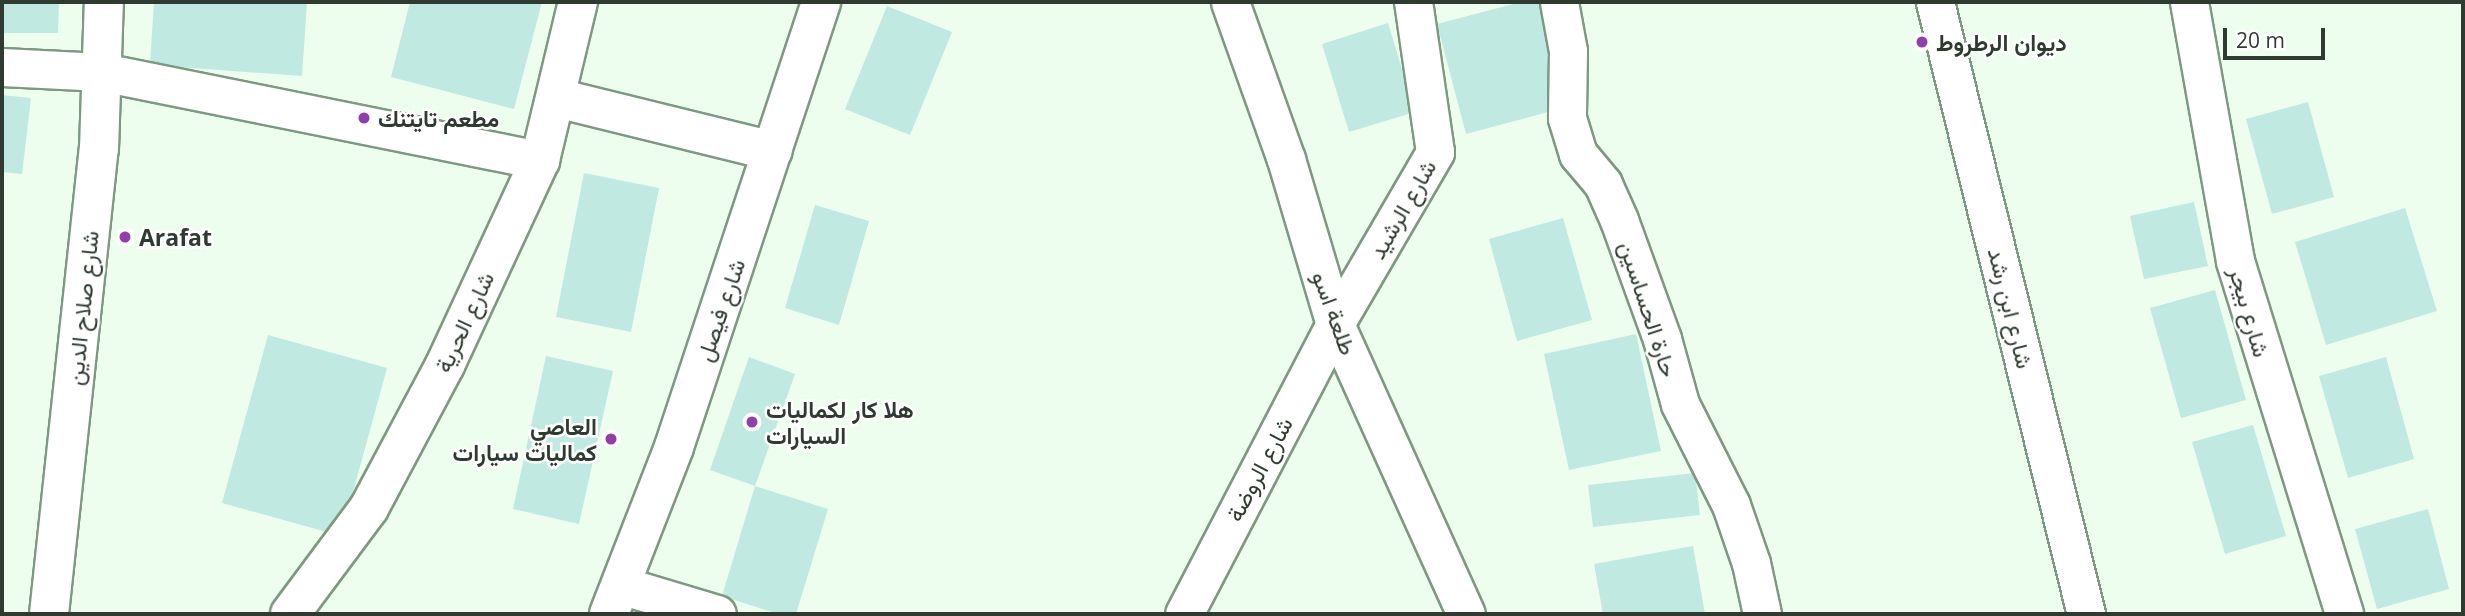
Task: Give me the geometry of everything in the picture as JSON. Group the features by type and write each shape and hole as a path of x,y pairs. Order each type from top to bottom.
{"main road":[{"name":"شارع صلاح الدين","path":"50,614 99,149 104,2"},
{"name":"شارع الحرية","path":"290,614 369,508 445,365 540,160 579,2"},
{"name":"شارع فيصل","path":"615,599 674,447 821,2"},
{"path":"557,98 773,151"}],"street":[{"name":"طلعة اسو","path":"1230,2 1286,159 1335,324 1466,614"},
{"name":"شارع الرشيد","path":"1335,324 1435,152 1413,2"},
{"name":"حارة الحساسين","path":"1559,2 1568,51 1567,118 1578,154 1603,184 1619,220 1662,339 1680,404 1731,505 1751,563 1762,614"},
{"name":"شارع ابن رشد","path":"1935,2 2085,614"},
{"name":"شارع بيجر","path":"2189,2 2235,261 2344,614"},
{"path":"2,66 102,72 540,160"},
{"name":"شارع الروضة","path":"1184,614 1335,324"},
{"path":"615,599 717,614"}],"building":[{"path":"2,2 59,2 58,33 2,33"},
{"path":"154,2 307,2 302,76 150,65"},
{"path":"410,2 542,2 514,109 391,77"},
{"path":"1521,2 1546,2 1574,105 1466,134 1437,24"},
{"path":"887,6 952,32 910,135 845,109"},
{"path":"1388,23 1415,112 1349,132 1322,44"},
{"path":"2,95 31,98 22,174 2,172"},
{"path":"2308,102 2334,197 2272,214 2246,119"},
{"path":"584,173 659,188 631,332 556,317"},
{"path":"2194,202 2208,266 2144,279 2130,216"},
{"path":"815,205 869,221 839,325 785,308"},
{"path":"2405,208 2437,311 2326,345 2295,242"},
{"path":"1563,218 1592,320 1517,341 1489,239"},
{"path":"2215,290 2246,400 2181,418 2150,308"},
{"path":"1636,334 1661,451 1569,470 1544,354"},
{"path":"268,335 387,368 341,536 222,503"},
{"path":"546,356 613,371 579,524 513,509"},
{"name":"هلا كار لكماليات السيارات","path":"749,357 795,374 755,486 710,470"},
{"path":"2386,357 2414,459 2348,478 2319,376"},
{"path":"2253,425 2286,536 2225,554 2192,442"},
{"path":"1695,473 1700,515 1593,527 1588,485"},
{"path":"755,486 828,509 796,614 778,614 722,596"},
{"path":"2428,509 2449,589 2377,609 2355,529"},
{"path":"1693,546 1705,614 1603,614 1594,564"}],"place":[{"name":"ديوان الرطروط","path":"1922,42"},
{"name":"مطعم تايتنك","path":"364,118"},
{"name":"Arafat","path":"125,237"},
{"name":"هلا كار لكماليات السيارات","path":"752,422"},
{"name":"العاصي كماليات سيارات","path":"611,439"}]}
